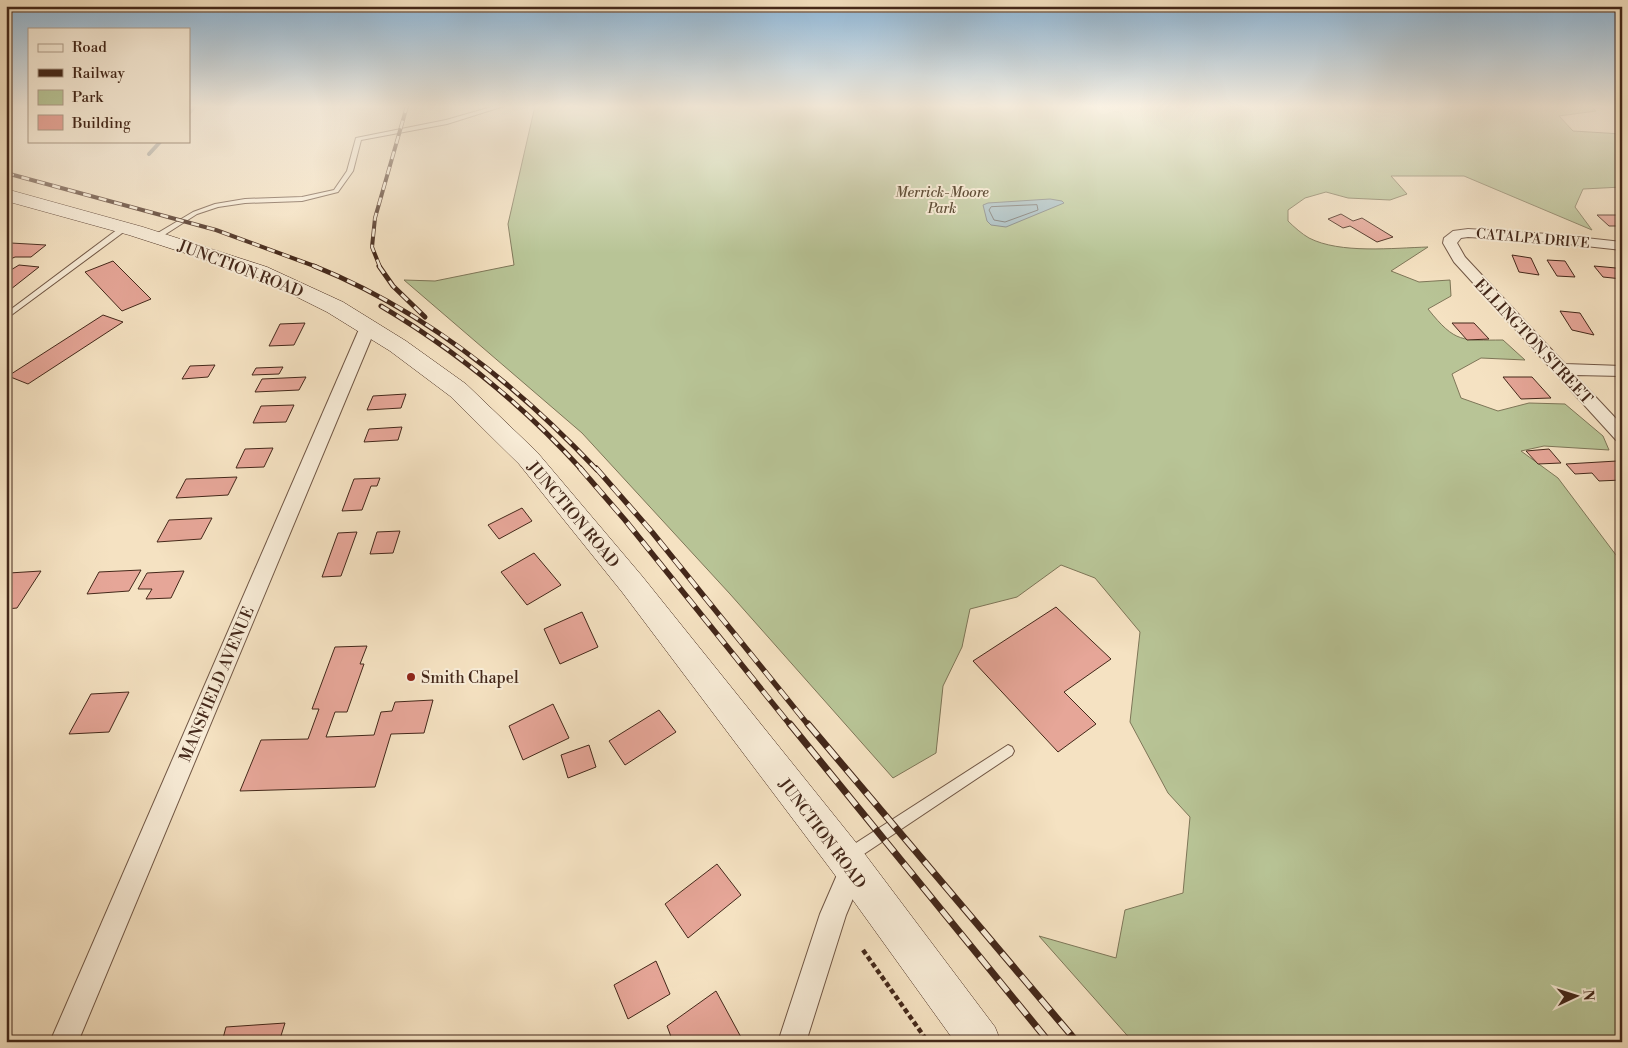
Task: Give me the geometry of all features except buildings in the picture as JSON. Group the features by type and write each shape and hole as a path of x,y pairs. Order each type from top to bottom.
{"street":[{"name":"JUNCTION ROAD","path":"6,195 156,237 260,271 307,292 368,327 398,346 458,390 528,458 632,584 848,864 980,1042"},
{"name":"CATALPA DRIVE","path":"1450,243 1450,238 1458,234 1468,233 1549,238 1622,246"},
{"name":"ELLINGTON STREET","path":"1450,243 1459,259 1622,436"},
{"name":"MANSFIELD AVENUE","path":"64,1042 368,327"},
{"path":"1559,369 1622,371"},
{"path":"792,1042 848,864"}],"lane":[{"path":"156,237 195,214 217,205 245,201 302,200 336,191 350,171 354,155"},
{"path":"6,317 125,228"},
{"path":"848,864 1008,751"}],"path":[{"path":"863,950 928,1042"}],"green space":[{"name":"Merrick-Moore Park","path":"524,155 1622,155 1622,187 1583,189 1575,207 1592,230 1464,176 1391,176 1407,194 1390,200 1348,198 1326,192 1305,198 1288,210 1288,221 1309,238 1336,246 1367,249 1428,247 1391,271 1419,282 1450,280 1451,296 1428,309 1446,329 1461,338 1503,340 1525,360 1481,358 1452,374 1461,398 1498,411 1529,403 1565,404 1603,436 1609,450 1544,446 1521,451 1558,478 1622,563 1622,1042 1133,1042 1039,936 1116,958 1125,910 1183,893 1190,817 1168,793 1130,722 1140,632 1095,578 1061,565 1017,597 970,609 962,647 943,686 936,753 893,778 730,594 582,433 404,280 435,281 514,265 508,224"}],"water":[{"path":"1050,199 1064,203 1006,227 991,225 987,221 983,205 988,203"}],"railway":[{"path":"380,267 372,247 375,218 393,155"},
{"path":"6,173 216,230 317,267"},
{"path":"314,266 393,304 431,327 466,352 534,408 597,470"},
{"path":"379,266 393,286 425,317"},
{"path":"381,306 436,341 488,380 536,423 582,470"},
{"path":"580,468 625,520 791,726"},
{"path":"596,468 652,532 809,726"},
{"path":"790,724 1049,1042"},
{"path":"808,724 1077,1042"}],"place":[{"name":"Smith Chapel","path":"411,677"}]}
